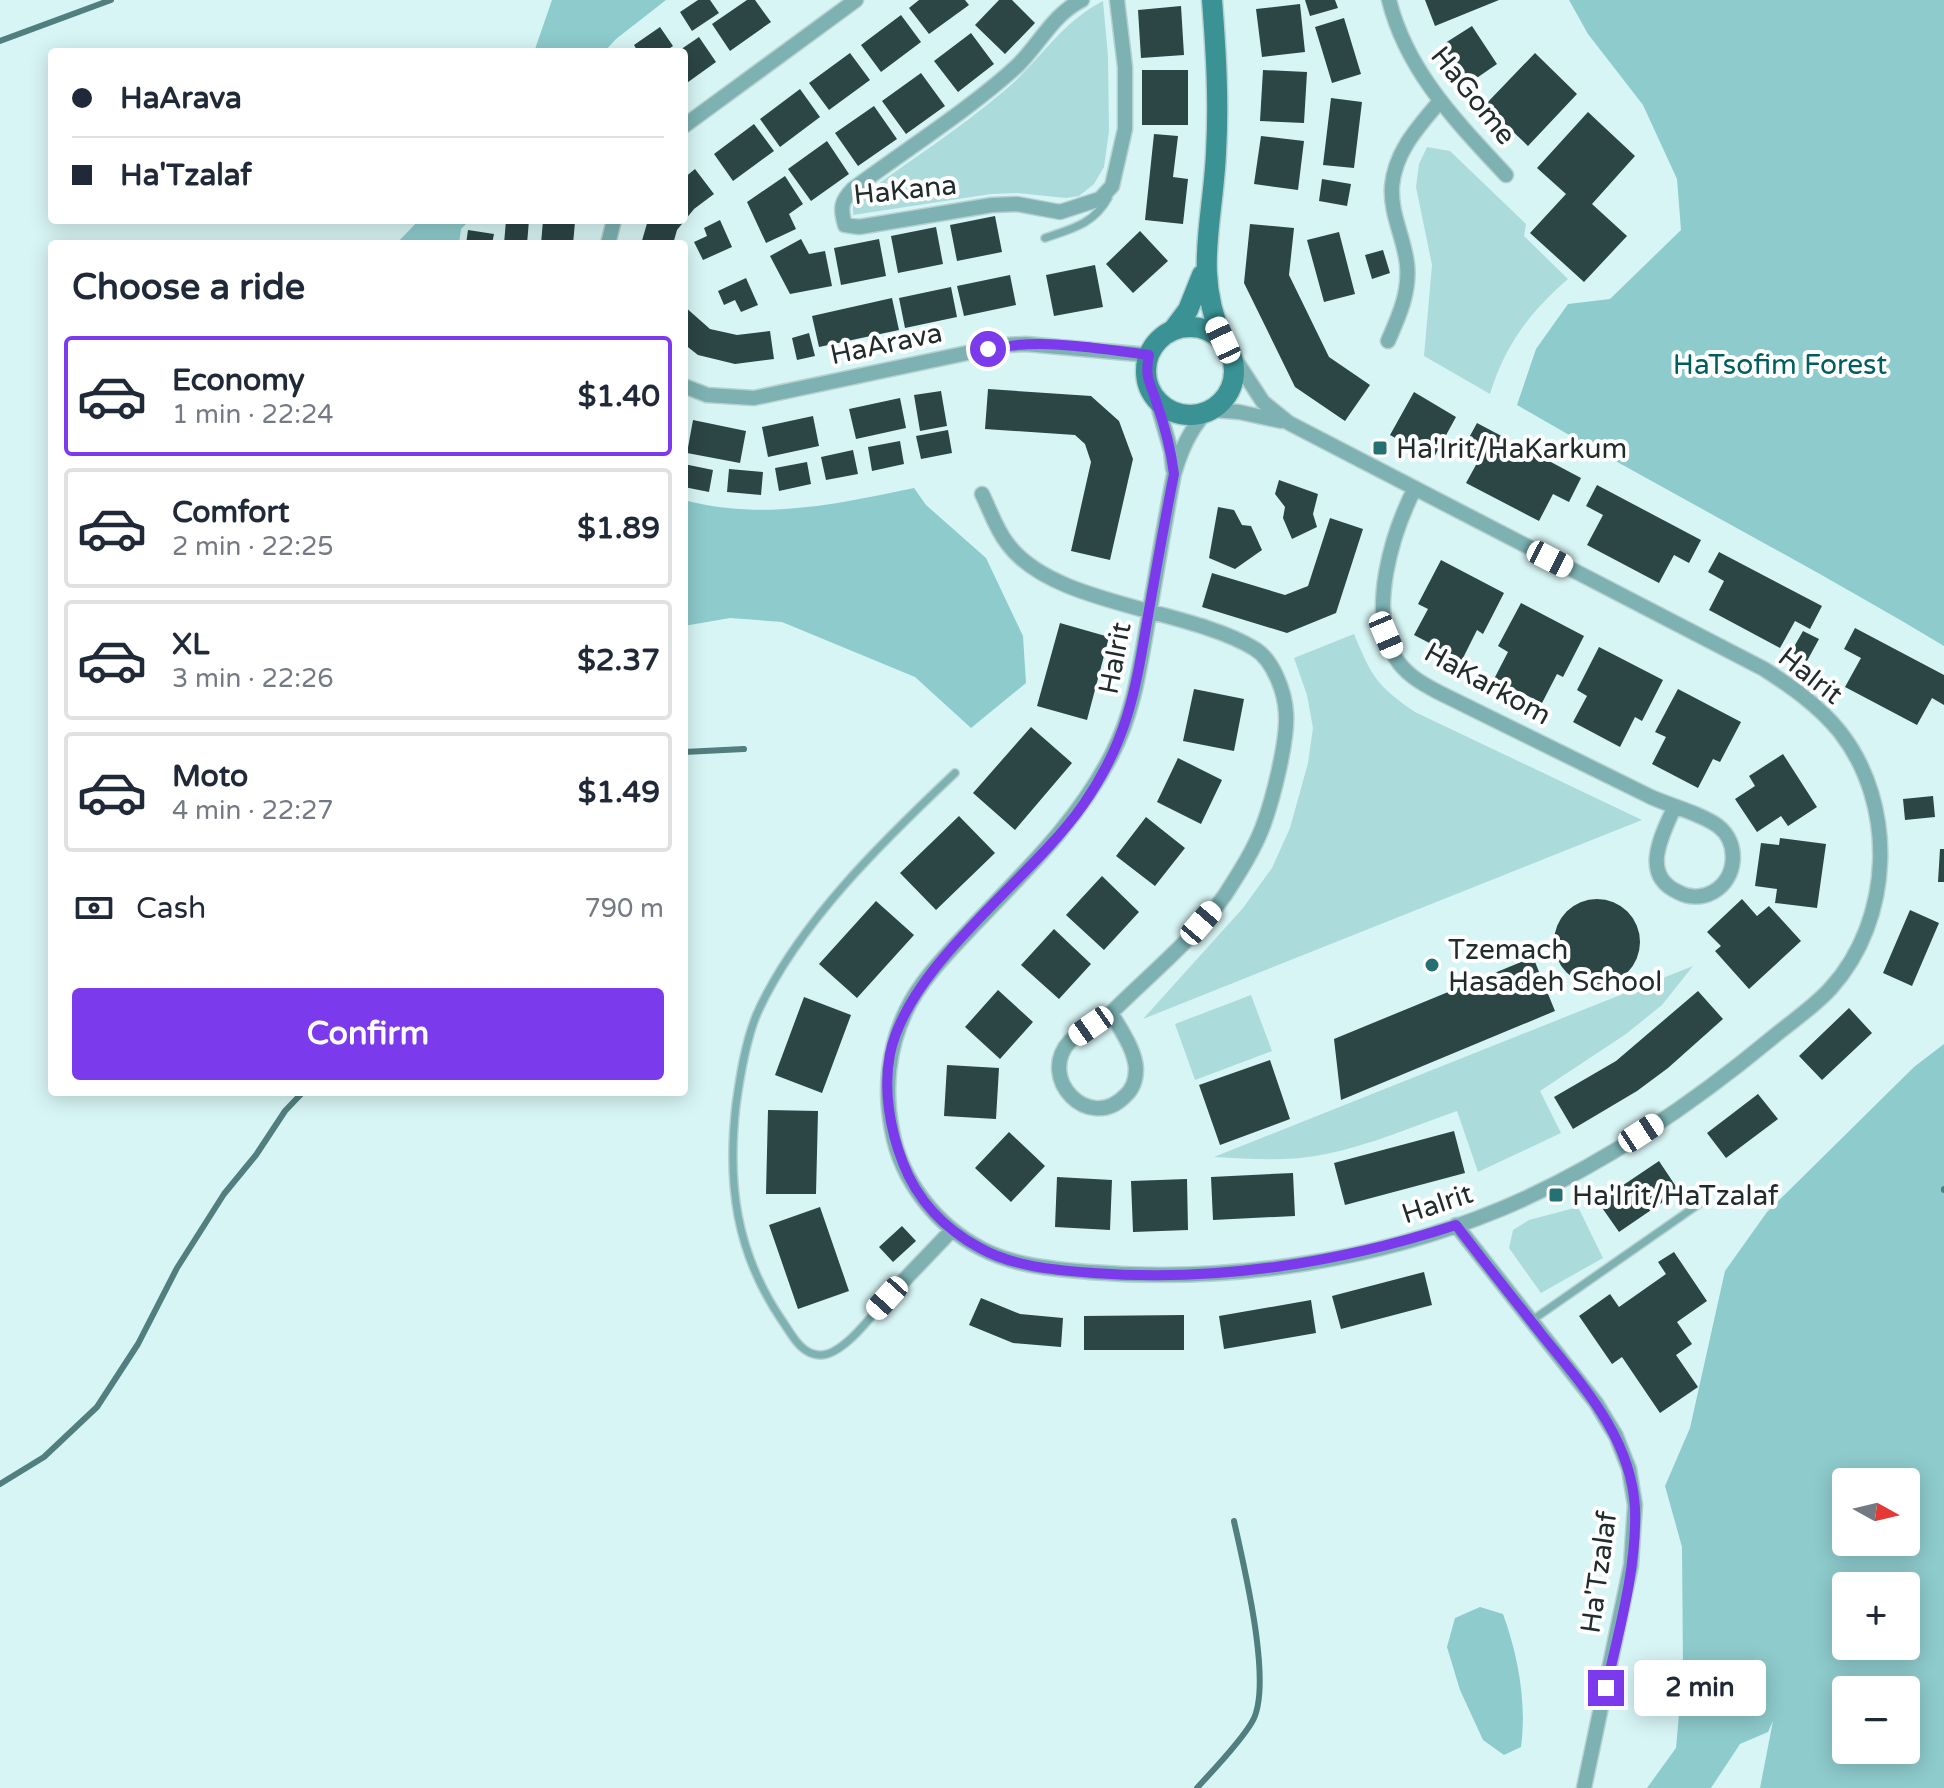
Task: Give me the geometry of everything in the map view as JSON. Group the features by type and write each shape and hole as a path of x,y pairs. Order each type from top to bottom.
{"street":[{"path":"688,123 856,0"},
{"name":"HaKana","path":"1082,0 1059,17 1019,63 995,84 853,189 842,200 841,211 845,225 859,227 992,205 1017,204 1060,212 1100,199 1112,186"},
{"path":"1112,186 1125,129 1125,67 1117,0"},
{"path":"1212,0 1218,97 1216,166 1206,263 1208,299 1235,366 1230,391 1209,411 1179,414 1156,399 1148,386 1146,371 1149,355 1162,336 1173,330 1199,327 1227,347"},
{"name":"HaGome","path":"1389,0 1409,55 1440,101 1506,175"},
{"path":"1388,341 1404,306 1407,282 1407,262 1392,204 1392,183 1406,142 1440,101"},
{"path":"1173,330 1188,310 1206,263"},
{"name":"HaArava","path":"688,388 707,395 754,398 994,347 1026,344 1149,355"},
{"name":"HaIrit","path":"1227,347 1263,402 1289,423 1764,669 1793,688 1841,733 1869,785 1881,837 1877,892 1869,920 1845,969 1830,988 1744,1061 1641,1133 1543,1189 1500,1209 1372,1249 1225,1273 1124,1275 1039,1267 1006,1259 980,1249 952,1230 919,1195 892,1137 890,1055 906,1009 921,987 1083,805 1130,715 1174,474 1191,430 1209,411 1239,412 1289,423"},
{"name":"HaIrit","path":"1156,399 1171,451 1174,474"},
{"name":"HaKarkom","path":"1415,488 1401,516 1385,581 1386,635 1396,658 1414,679 1438,692 1674,808 1718,826 1733,848 1734,861 1723,885 1712,893 1698,897 1685,896 1672,890 1657,870 1655,856 1658,843 1674,808"},
{"path":"982,494 1006,543 1025,562 1064,582 1149,613 1179,618 1256,650 1273,671 1282,694 1286,712 1285,734 1263,826 1245,863 1208,914 1111,1013 1071,1040 1062,1054 1058,1067 1060,1080 1070,1097 1080,1105 1094,1109 1107,1108 1120,1102 1133,1086 1136,1072 1135,1059 1111,1013"},
{"name":"Ha'Tzalaf","path":"1456,1225 1607,1419 1623,1452 1634,1496 1631,1565 1584,1788"},
{"path":"887,1298 952,1230"}],"lane":[{"path":"1045,238 1087,223 1099,214 1112,186"},
{"path":"887,1298 838,1350 820,1356 804,1351 767,1298 751,1266 732,1181 733,1129 740,1074 756,1017 782,969 859,869 955,773"},
{"path":"1531,1321 1699,1204"}],"shaded area":[{"path":"1103,1 1108,56 1109,131 1104,167 1094,184 1079,196 1066,198 991,194 853,215 853,205 860,197 987,105 1074,20"},
{"path":"1427,147 1450,151 1526,224 1524,236 1568,279 1520,330 1503,360 1490,394 1424,356 1432,265 1416,187 1419,164"},
{"path":"1354,634 1366,661 1383,687 1415,712 1642,820 1143,1019 1243,908 1272,868 1290,828 1308,763 1313,728 1307,695 1294,658"},
{"path":"1693,966 1662,1005 1626,1034 1540,1091 1561,1133 1478,1172 1457,1111 1376,1140 1312,1157 1214,1157"},
{"path":"1251,995 1272,1051 1195,1080 1175,1024"},
{"path":"1578,1207 1603,1258 1541,1293 1509,1248 1513,1230 1529,1220"}],"green space":[{"path":"552,0 666,0 608,48 535,48"},
{"name":"HaTsofim Forest","path":"1569,0 1944,0 1944,646 1517,405 1536,349 1568,304 1610,299 1681,230 1677,179 1643,105 1588,34"},
{"path":"415,224 466,224 461,229 460,240 400,240"},
{"path":"914,488 926,505 986,558 1023,636 1026,683 971,728 915,677 782,622 730,618 688,625 688,501 771,510 856,500"},
{"path":"1944,1044 1944,1788 1760,1788 1773,1721 1768,1732 1740,1744 1711,1788 1647,1788 1676,1748 1683,1669 1682,1547 1665,1486 1690,1428 1725,1271 1767,1212 1914,1067"},
{"path":"1480,1607 1503,1614 1520,1679 1523,1713 1521,1747 1504,1755 1483,1740 1460,1690 1447,1647 1455,1618"}],"building":[{"path":"698,0 710,0 719,13 692,31 680,12"},
{"path":"747,0 755,0 771,22 730,51 712,24"},
{"path":"919,0 965,0 969,5 929,34 909,8"},
{"path":"999,0 1012,0 1035,23 1005,54 975,25"},
{"path":"1305,0 1335,0 1338,8 1310,16"},
{"path":"1425,0 1499,0 1435,26"},
{"path":"1300,4 1305,52 1262,57 1256,9"},
{"path":"1181,6 1184,55 1141,58 1138,10"},
{"path":"901,15 921,42 881,72 861,45"},
{"path":"1344,18 1361,74 1332,83 1315,27"},
{"path":"1472,26 1497,64 1468,84 1442,45"},
{"path":"660,27 673,46 636,48 634,45"},
{"path":"971,33 994,64 958,92 934,61"},
{"path":"699,37 716,62 688,82 688,48 683,48"},
{"path":"850,53 870,80 829,110 809,83"},
{"path":"1535,53 1577,94 1528,146 1485,105"},
{"path":"1142,70 1188,70 1188,125 1142,125"},
{"path":"1263,70 1307,72 1304,123 1260,121"},
{"path":"921,73 945,106 906,134 882,101"},
{"path":"800,89 820,117 780,147 760,119"},
{"path":"1331,98 1362,102 1354,168 1323,165"},
{"path":"874,106 897,139 858,166 835,133"},
{"path":"1588,112 1635,156 1592,204 1627,236 1584,282 1530,233 1566,194 1537,168"},
{"path":"754,124 774,151 733,181 714,154"},
{"path":"1154,134 1178,136 1173,177 1188,179 1183,224 1145,220"},
{"path":"1261,136 1304,141 1298,190 1254,184"},
{"path":"827,141 849,174 811,201 788,169"},
{"path":"695,169 714,194 688,216 688,175"},
{"path":"785,176 803,204 789,214 796,229 766,243 747,202"},
{"path":"1322,179 1351,184 1347,206 1319,201"},
{"path":"995,216 1002,252 957,261 950,225"},
{"path":"720,220 732,247 703,260 694,242 707,236 704,228"},
{"path":"506,224 529,224 527,240 504,240"},
{"path":"543,224 575,224 573,240 541,240"},
{"path":"647,224 682,224 674,240 642,240"},
{"path":"1250,224 1294,228 1289,275 1329,357 1370,385 1345,421 1295,387 1244,283"},
{"path":"936,227 943,264 898,273 891,236"},
{"path":"468,230 494,234 493,240 467,240"},
{"path":"1140,231 1168,261 1133,293 1106,264"},
{"path":"1339,232 1355,294 1324,302 1307,240"},
{"path":"801,239 809,254 825,251 832,286 790,294 770,256"},
{"path":"879,239 886,276 841,285 834,248"},
{"path":"1383,250 1390,273 1372,279 1365,255"},
{"path":"1095,265 1103,307 1054,316 1046,275"},
{"path":"1010,275 1016,305 964,316 957,286"},
{"path":"746,278 758,305 741,312 735,300 724,305 718,291"},
{"path":"951,287 957,317 905,328 899,298"},
{"path":"892,298 899,330 819,347 812,316"},
{"path":"688,310 710,329 737,335 770,331 774,359 735,364 698,355 688,347"},
{"path":"809,333 815,356 797,360 792,338"},
{"path":"988,389 1091,396 1119,421 1133,459 1110,560 1071,551 1091,462 1085,444 1075,435 985,429"},
{"path":"941,391 947,426 920,431 914,395"},
{"path":"1414,392 1456,417 1433,459 1390,435"},
{"path":"900,398 906,428 856,439 849,409"},
{"path":"813,416 819,446 768,457 762,427"},
{"path":"693,420 746,431 740,463 688,453"},
{"path":"1477,423 1581,478 1569,502 1553,494 1539,521 1466,483 1482,454 1465,445"},
{"path":"948,430 952,453 921,459 916,436"},
{"path":"900,441 904,464 872,471 868,447"},
{"path":"853,450 858,474 826,480 821,457"},
{"path":"807,462 811,484 779,491 775,468"},
{"path":"688,465 713,470 709,492 688,488"},
{"path":"729,469 763,472 761,495 727,492"},
{"path":"1279,480 1318,494 1313,514 1317,527 1292,539 1283,518 1285,507 1275,494"},
{"path":"1597,485 1701,540 1689,563 1674,555 1659,583 1587,545 1603,515 1586,506"},
{"path":"1218,507 1234,510 1242,525 1251,526 1262,550 1235,569 1209,558"},
{"path":"1330,518 1363,529 1336,613 1287,633 1202,607 1212,573 1285,595 1308,586"},
{"path":"1719,552 1822,606 1810,629 1795,621 1780,648 1709,610 1724,581 1708,572"},
{"path":"1441,560 1504,593 1483,634 1477,630 1462,660 1414,635 1428,609 1418,604"},
{"path":"1521,603 1584,636 1563,677 1557,674 1542,703 1494,679 1508,652 1498,646"},
{"path":"1060,623 1109,637 1087,720 1037,706"},
{"path":"1855,628 1944,675 1944,705 1932,698 1917,725 1845,687 1861,658 1844,649"},
{"path":"1803,631 1819,639 1807,661 1791,652"},
{"path":"1599,647 1663,680 1642,721 1635,717 1620,747 1573,722 1587,696 1577,690"},
{"path":"1194,689 1244,699 1234,751 1183,741"},
{"path":"1678,689 1741,722 1720,762 1713,759 1698,788 1652,764 1666,737 1655,732"},
{"path":"1031,727 1072,763 1015,830 973,793"},
{"path":"1783,754 1817,807 1788,826 1781,816 1757,832 1735,799 1755,786 1749,776"},
{"path":"1178,758 1222,780 1201,824 1157,802"},
{"path":"1933,796 1935,817 1905,820 1903,799"},
{"path":"959,816 995,853 936,910 900,873"},
{"path":"1146,817 1185,848 1155,886 1116,856"},
{"path":"1780,838 1826,844 1817,908 1775,903 1777,889 1755,886 1761,843 1779,845"},
{"path":"1940,849 1944,849 1944,882 1938,882"},
{"path":"1102,876 1139,912 1104,950 1066,915"},
{"path":"1597,899 1613,903 1627,912 1636,926 1640,942 1636,958 1627,972 1613,981 1597,985 1581,981 1567,972 1558,958 1554,942 1558,926 1567,912 1581,903"},
{"path":"1742,899 1757,916 1769,906 1801,941 1749,989 1715,951 1721,946 1707,932"},
{"path":"876,901 914,935 857,998 819,964"},
{"path":"1910,910 1939,923 1912,986 1883,973"},
{"path":"1054,929 1091,964 1059,999 1021,965"},
{"path":"1533,957 1555,1011 1341,1100 1334,1039"},
{"path":"998,990 1033,1022 1000,1059 965,1027"},
{"path":"1698,991 1723,1019 1637,1091 1573,1129 1554,1097 1616,1061"},
{"path":"804,997 851,1015 822,1093 775,1075"},
{"path":"1849,1008 1872,1033 1822,1080 1799,1056"},
{"path":"1270,1060 1290,1119 1220,1145 1199,1085"},
{"path":"947,1065 999,1068 996,1119 944,1116"},
{"path":"1758,1094 1778,1119 1726,1158 1707,1133"},
{"path":"768,1110 818,1111 816,1194 766,1194"},
{"path":"1454,1131 1465,1173 1345,1205 1334,1163"},
{"path":"1009,1132 1045,1166 1011,1202 975,1168"},
{"path":"1659,1161 1679,1191 1619,1232 1598,1202"},
{"path":"1293,1173 1295,1216 1213,1220 1211,1177"},
{"path":"1057,1177 1112,1180 1110,1230 1055,1227"},
{"path":"1187,1179 1188,1230 1133,1232 1131,1181"},
{"path":"820,1207 849,1291 798,1309 769,1225"},
{"path":"902,1226 916,1241 893,1262 879,1247"},
{"path":"1674,1252 1707,1301 1677,1322 1692,1344 1676,1355 1698,1387 1660,1413 1622,1357 1612,1364 1579,1316 1610,1294 1619,1307 1666,1274 1658,1262"},
{"path":"1424,1272 1432,1305 1341,1329 1332,1296"},
{"path":"981,1298 1020,1314 1063,1318 1061,1347 1013,1343 969,1325"},
{"path":"1311,1300 1316,1333 1224,1349 1219,1316"},
{"path":"1184,1315 1184,1350 1084,1350 1084,1316"}],"waterway":[{"path":"0,41 111,0"},
{"path":"688,752 744,749"},
{"path":"0,1484 44,1457 97,1407 138,1344 177,1268 224,1194 299,1096"},
{"path":"1197,1788 1247,1730 1258,1705 1260,1681 1255,1624 1234,1521"}],"place":[{"name":"Ha'Irit/HaKarkum","path":"1380,448"},
{"name":"Tzemach Hasadeh School","path":"1432,965"},
{"name":"Ha'Irit/HaTzalaf","path":"1556,1195"}],"route":[{"path":"988,349 1005,345 1049,344 1149,355 1146,371 1148,386 1156,399 1171,451 1174,474 1140,672 1130,715 1115,749 1083,805 938,965 906,1009 890,1055 889,1083 892,1137 905,1169 919,1195 937,1217 980,1249 1039,1267 1080,1272 1124,1275 1225,1273 1372,1249 1456,1225 1596,1403 1616,1436 1629,1469 1635,1505 1634,1544 1606,1688"}]}
